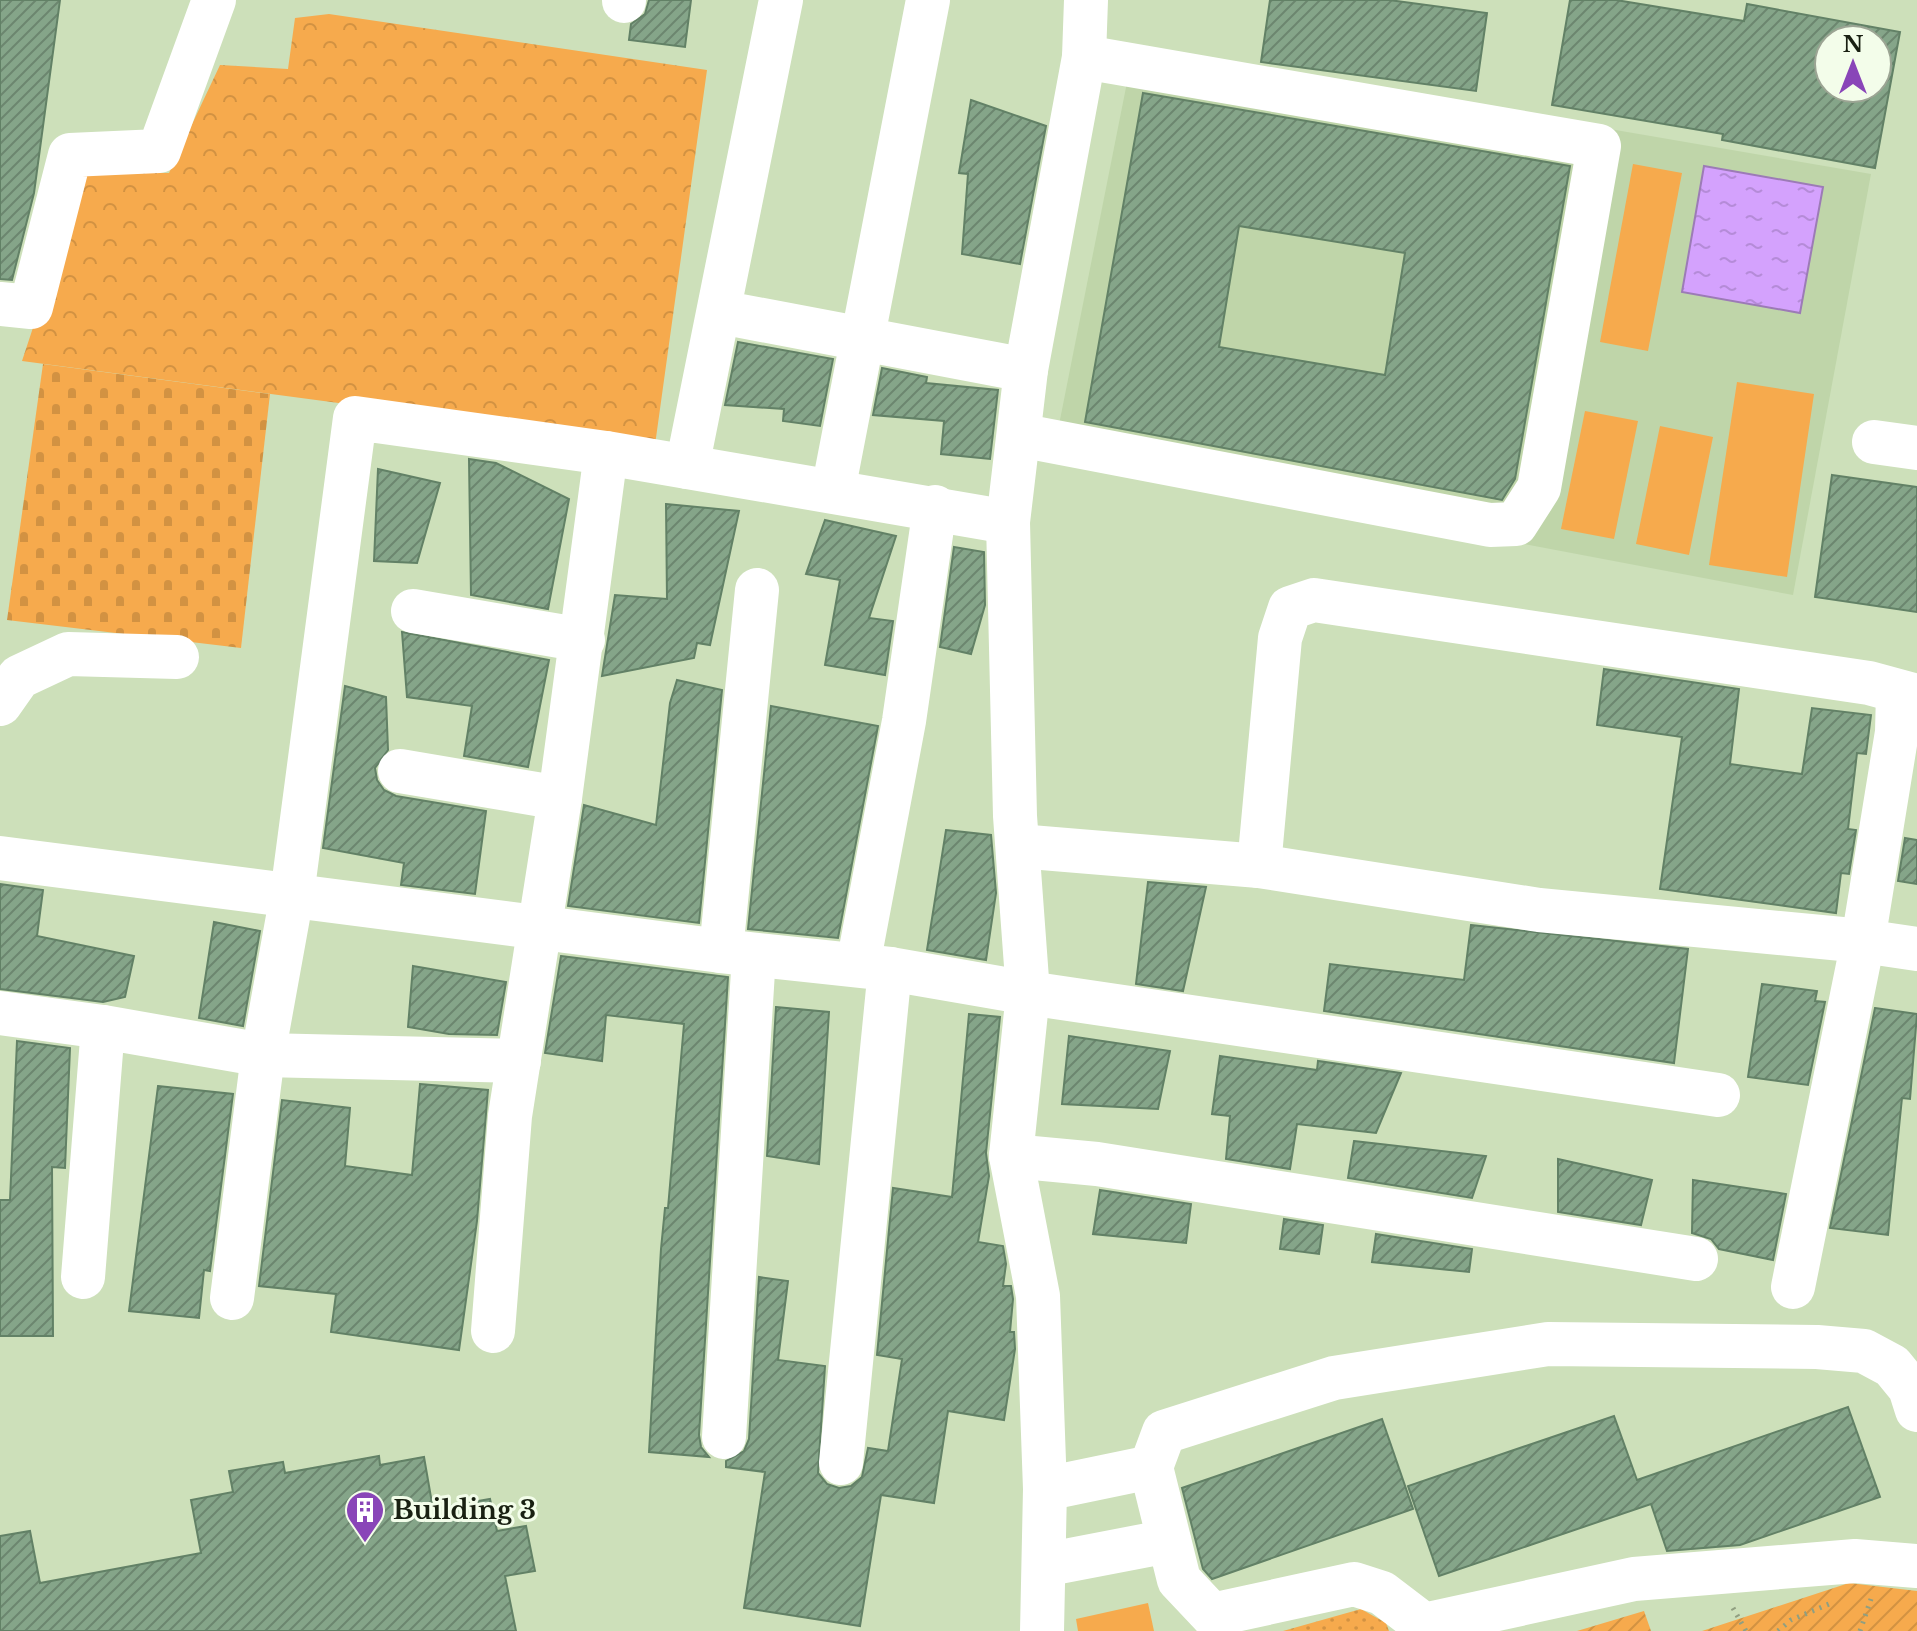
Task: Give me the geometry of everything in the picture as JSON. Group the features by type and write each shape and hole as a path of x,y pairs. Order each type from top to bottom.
{"street":[{"path":"0,304 31,307 70,155 159,151 214,0"},
{"path":"687,467 781,0"},
{"path":"833,491 928,0"},
{"path":"1042,1631 1045,1489 1038,1296 1011,1156 1028,993 1018,846 1008,522 1026,370 1084,57 1086,0"},
{"path":"1019,435 1490,525 1516,524 1539,488 1599,146 1084,57"},
{"path":"720,312 1026,370"},
{"path":"232,1298 263,1055 292,895 355,418 606,453 935,507 1008,522"},
{"path":"1874,442 1917,448"},
{"path":"493,1331 510,1116 583,640 606,453"},
{"path":"841,1463 874,967 904,721 935,507"},
{"path":"724,1437 738,953 757,590"},
{"path":"1259,866 1280,638 1290,608 1314,600 1869,683 1907,695 1897,732 1863,941 1793,1287"},
{"path":"413,611 583,640"},
{"path":"0,704 19,677 68,654 177,657"},
{"path":"400,771 560,798"},
{"path":"1018,846 1259,866 1539,910 1863,941 1917,949"},
{"path":"0,858 738,953 874,967 1028,993 1718,1095"},
{"path":"0,1013 103,1027 263,1055 519,1061"},
{"path":"83,1277 103,1027"},
{"path":"1011,1156 1097,1164 1696,1259"},
{"path":"1917,1410 1910,1388 1892,1366 1864,1351 1817,1347 1548,1344 1334,1378 1164,1432 1151,1467 1179,1580 1212,1615 1354,1584 1382,1593 1424,1625 1647,1577 1855,1561 1917,1566"},
{"path":"1045,1489 1151,1467"},
{"path":"1044,1565 1169,1541"}],"path":[{"path":"1863,1600 1883,1601"},
{"path":"1778,1631 1791,1620 1832,1604"}],"shaded area":[{"path":"1134,47 1871,174 1793,595 1053,455"}],"green space":[{"path":"329,14 707,70 655,445 22,361 84,173 169,173 220,65 288,69 295,18"},
{"path":"1633,164 1682,173 1648,351 1600,342"},
{"path":"43,364 270,394 241,648 7,620"},
{"path":"1737,382 1814,394 1787,577 1709,565"},
{"path":"1585,411 1638,421 1614,539 1561,529"},
{"path":"1660,426 1713,437 1689,555 1636,544"},
{"path":"1849,1583 1917,1591 1917,1631 1702,1631"},
{"path":"1148,1603 1154,1631 1078,1631 1076,1619"},
{"path":"1361,1609 1386,1623 1389,1631 1283,1631"},
{"path":"1644,1611 1651,1631 1577,1631"}],"water":[{"path":"1704,166 1823,187 1800,313 1682,292"}],"building":[{"path":"0,0 60,0 34,193 12,280 0,279"},
{"path":"649,0 691,0 685,47 629,40 631,24 645,14"},
{"path":"1270,0 1389,0 1487,13 1476,91 1261,62"},
{"path":"1570,0 1616,0 1744,21 1747,4 1856,24 1813,24 1813,104 1887,104 1875,168 1722,140 1723,134 1552,105"},
{"path":"1893,31 1900,32 1893,70"},
{"path":"1143,93 1570,166 1515,479 1502,500 1085,422","holes":["1239,226 1405,253 1385,375 1219,347"]},
{"path":"971,100 1046,126 1020,264 962,254 968,174 959,173"},
{"path":"738,342 833,359 820,426 783,421 784,409 725,405"},
{"path":"882,368 927,377 926,383 998,390 990,459 941,454 944,421 873,415"},
{"path":"469,459 496,463 569,499 548,609 471,595"},
{"path":"378,469 440,483 417,563 374,561"},
{"path":"1832,475 1917,487 1917,612 1815,597"},
{"path":"666,504 739,511 710,645 697,643 694,658 602,676 615,595 667,599"},
{"path":"825,520 896,536 869,618 893,621 885,675 825,665 840,580 806,574"},
{"path":"954,547 984,552 985,605 971,654 940,647"},
{"path":"402,632 549,660 528,767 464,756 472,706 407,697"},
{"path":"1604,669 1739,689 1730,764 1802,774 1812,708 1871,715 1866,754 1857,753 1848,829 1856,830 1849,874 1841,873 1836,913 1660,889 1682,737 1597,725"},
{"path":"677,680 722,690 699,923 568,906 584,805 656,825 670,703"},
{"path":"345,686 386,697 388,750 375,768 377,780 384,790 396,796 486,811 475,894 401,885 404,863 323,848"},
{"path":"771,706 878,726 838,938 748,929"},
{"path":"946,830 991,835 996,893 986,960 927,950"},
{"path":"1905,838 1917,840 1917,884 1898,881"},
{"path":"1148,882 1206,887 1183,991 1136,984"},
{"path":"0,884 43,890 37,936 134,956 125,997 103,1002 0,989"},
{"path":"214,922 260,931 243,1026 199,1018"},
{"path":"1471,925 1688,949 1674,1063 1324,1011 1330,964 1464,980"},
{"path":"561,956 728,977 699,1435 701,1447 709,1457 649,1452 661,1249 665,1208 668,1208 684,1024 606,1015 602,1061 545,1053"},
{"path":"413,966 506,982 497,1035 449,1034 408,1027"},
{"path":"1762,984 1817,991 1815,1001 1825,1002 1808,1085 1748,1077"},
{"path":"776,1007 829,1012 819,1164 767,1156"},
{"path":"1875,1008 1917,1014 1910,1099 1902,1098 1888,1235 1830,1228"},
{"path":"969,1014 1000,1017 986,1153 989,1176 978,1242 1003,1246 1006,1264 1003,1286 1011,1286 1013,1299 1010,1332 1014,1332 1015,1349 1004,1420 948,1411 934,1503 881,1495 860,1626 744,1608 765,1472 726,1467 726,1461 744,1451 749,1439 759,1277 788,1281 778,1360 825,1366 818,1473 827,1484 839,1488 851,1486 862,1477 868,1448 888,1451 902,1359 877,1355 893,1188 952,1197"},
{"path":"1069,1036 1170,1051 1158,1109 1062,1104"},
{"path":"17,1041 70,1048 65,1168 52,1167 53,1336 0,1336 0,1200 10,1200"},
{"path":"1220,1056 1317,1070 1318,1061 1401,1073 1376,1133 1297,1124 1290,1169 1226,1159 1230,1116 1212,1114"},
{"path":"420,1084 488,1090 477,1221 459,1350 331,1332 336,1294 259,1286 282,1100 350,1108 345,1166 412,1175"},
{"path":"158,1086 233,1094 210,1271 204,1270 199,1318 129,1311"},
{"path":"1354,1141 1486,1156 1472,1198 1348,1178"},
{"path":"1558,1159 1652,1180 1641,1225 1558,1212"},
{"path":"1693,1180 1786,1194 1773,1260 1719,1249 1711,1239 1692,1233"},
{"path":"1100,1190 1191,1204 1186,1243 1093,1234"},
{"path":"1284,1219 1323,1225 1319,1254 1280,1249"},
{"path":"1376,1234 1472,1249 1469,1272 1372,1262"},
{"path":"1848,1407 1880,1497 1740,1545 1667,1551 1651,1504 1439,1576 1408,1486 1614,1416 1637,1480"},
{"path":"1382,1419 1413,1509 1212,1579 1203,1569 1182,1488"},
{"name":"Building 3","path":"379,1456 380,1465 424,1457 433,1509 490,1499 497,1531 526,1526 535,1571 505,1576 516,1631 0,1631 0,1536 30,1531 40,1583 201,1553 191,1500 233,1492 229,1471 283,1462 285,1473"}],"place":[{"name":"Building 3","path":"365,1544"}]}
